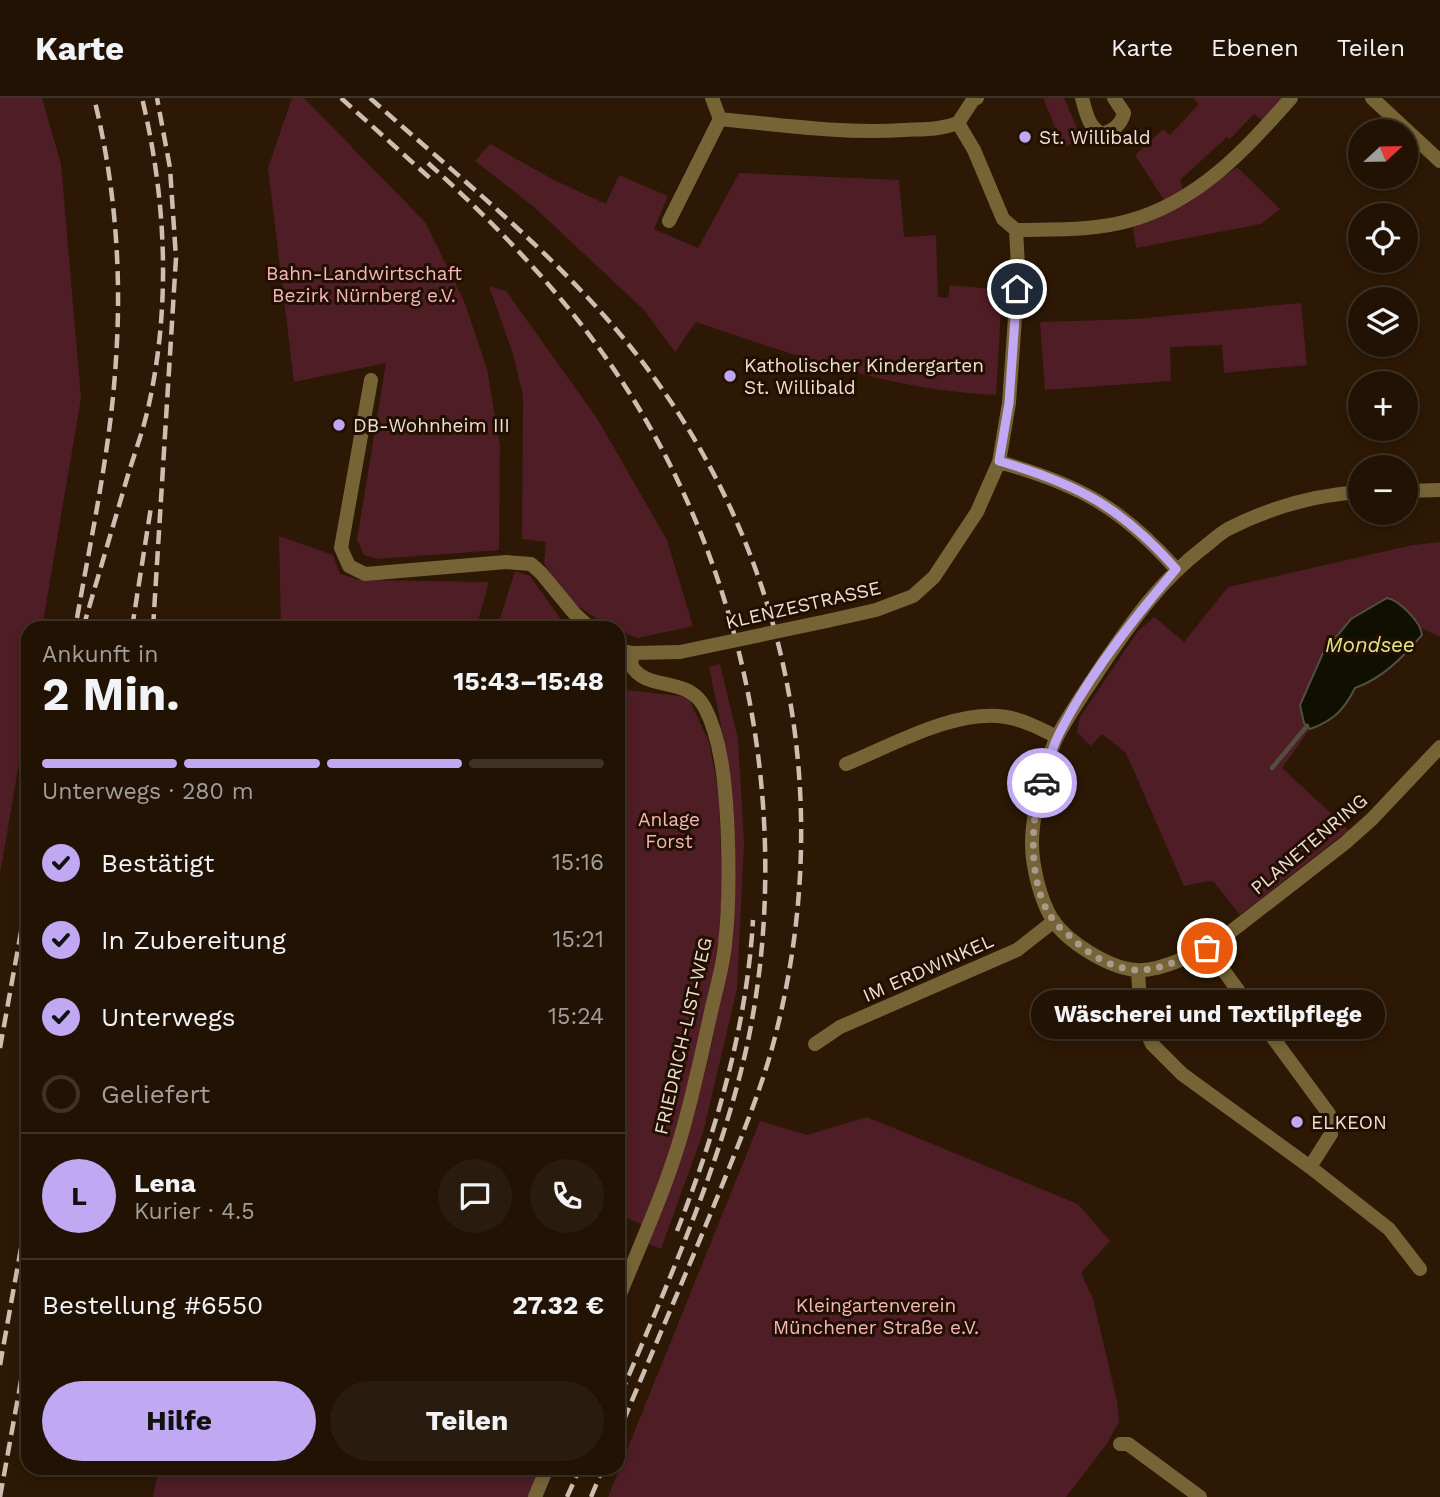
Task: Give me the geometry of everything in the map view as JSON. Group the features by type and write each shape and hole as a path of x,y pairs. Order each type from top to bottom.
{"street":[{"path":"669,221 720,119 712,98"},
{"path":"720,119 827,130 944,128 958,123 977,98"},
{"path":"1082,98 1089,121 1096,131 1102,134 1122,122 1124,113 1114,98"},
{"path":"958,123 974,150 1003,219 1016,230 1089,227 1126,221 1161,209 1211,180 1292,98"},
{"path":"1372,98 1440,161"},
{"path":"1016,230 1018,267"},
{"name":"KLENZESTRASSE","path":"625,651 680,652 827,621 898,603 913,596 934,577 978,512 999,461 1009,403 1017,289"},
{"path":"371,380 341,548 349,566 365,574 506,562 531,564 583,621"},
{"path":"999,461 1054,478 1086,493 1148,537 1176,569"},
{"path":"1418,491 1440,490"},
{"path":"1348,494 1312,498 1270,510 1226,530 1176,569 1135,617 1057,737 1040,790 1032,843 1040,893 1054,921 1089,954 1121,968 1138,971 1141,1020 1152,1044 1182,1074 1389,1228 1420,1269"},
{"name":"FRIEDRICH-LIST-WEG","path":"625,1281 681,1138 725,946 728,892 725,794 720,760 706,711 698,696 688,689 650,680 635,672 631,665 633,653"},
{"path":"846,764 944,724 980,716 1007,717 1057,737"},
{"name":"PLANETENRING","path":"1138,971 1179,961 1207,948 1345,843 1372,819 1440,747"},
{"name":"IM ERDWINKEL","path":"815,1044 840,1027 1017,950 1054,921"},
{"path":"1207,948 1329,1114 1331,1134 1310,1167"},
{"path":"1120,1444 1128,1444 1200,1497"},
{"path":"535,1497 544,1475"}],"green space":[{"path":"0,98 42,98 61,164 81,398 43,621 21,621 21,752 0,874"},
{"name":"Bahn-Landwirtschaft Bezirk Nürnberg e.V.","path":"292,98 304,98 425,222 464,301 487,369 500,445 499,550 377,559 364,555 357,540 386,363 294,382 268,168"},
{"path":"1043,98 1064,98 1082,139 1063,147"},
{"path":"1193,98 1281,98 1281,102 1263,121 1254,114 1230,139 1227,137 1180,180 1183,190 1164,200 1135,155 1163,129 1170,135 1199,104"},
{"path":"490,144 554,180 606,204 619,175 668,196 654,229 698,248 739,173 899,180 904,237 936,235 938,297 948,298 950,285 1002,292 996,395 919,387 881,379 806,359 696,322 675,352 644,310 534,207 475,161"},
{"path":"1237,167 1280,209 1261,224 1136,248 1133,227 1187,203"},
{"name":"Bahn-Landwirtschaft Bezirk Nürnberg e.V.","path":"489,286 506,291 598,420 667,540 693,626 638,638 625,633 625,621 600,621 567,599 544,563 546,542 522,539 523,396 513,354"},
{"path":"1301,303 1307,365 1224,373 1222,345 1170,347 1171,381 1045,390 1040,322 1136,319"},
{"path":"279,536 333,555 340,574 360,580 489,582 478,621 281,621"},
{"path":"1440,542 1440,637 1421,628 1394,599 1304,723 1310,729 1282,768 1349,830 1240,915 1214,882 1184,886 1126,753 1102,734 1091,746 1077,732 1080,717 1138,631 1154,617 1184,642 1228,587 1413,545"},
{"path":"515,571 530,576 562,621 499,621"},
{"path":"720,664 738,739 744,843 737,989 703,1133 661,1249 648,1244 697,1102 727,956 734,810 726,752 709,667"},
{"name":"Anlage Forst","path":"625,690 688,697 709,742 719,794 722,891 719,939 710,991 676,1135 643,1225 625,1217"},
{"name":"Kleingartenverein Münchener Straße e.V.","path":"867,1117 1078,1204 1110,1241 1081,1273 1093,1299 1117,1401 1119,1422 1106,1445 1066,1497 608,1497 617,1475 625,1475 625,1455 760,1121 807,1135"},
{"path":"158,1475 537,1475 528,1497 153,1497"}],"water":[{"name":"Mondsee","path":"1387,598 1409,612 1422,635 1392,666 1355,688 1337,714 1310,729 1304,723 1300,705 1323,653 1351,619"}],"waterway":[{"path":"1272,768 1307,726"}],"tunnel":[{"path":"1017,289 1018,266"}],"railway":[{"path":"77,618 105,457 114,392 118,326 112,195 94,98"},
{"path":"85,621 147,413 161,328 161,212 142,98"},
{"path":"153,621 176,258 170,168 157,98"},
{"path":"341,98 432,180"},
{"path":"370,98 562,271 620,334 677,411 723,492 758,577 783,666 798,757 801,850 793,943 775,1037 736,1150 625,1417"},
{"path":"428,163 508,240 557,294 623,383 666,457 701,535 729,616 749,700 761,785 765,871 761,956 748,1041 737,1088 708,1179 674,1269 625,1384"},
{"path":"133,621 151,507"},
{"path":"677,1231 717,1117 737,1039 750,960 753,920"},
{"path":"0,1048 21,932"},
{"path":"0,1365 21,1248"},
{"path":"0,1497 21,1381"},
{"path":"567,1497 577,1475"},
{"path":"591,1497 600,1475"}],"way so far":[{"path":"1042,783 1032,843 1040,893 1054,921 1089,954 1121,968 1138,971 1179,961 1207,948"}],"place":[{"name":"St. Willibald","path":"1025,137"},
{"name":"Katholischer Kindergarten St. Willibald","path":"730,376"},
{"name":"DB-Wohnheim III","path":"339,425"},
{"name":"Wäscherei und Textilpflege","path":"1207,948"},
{"name":"ELKEON","path":"1297,1122"}],"route":[{"path":"1017,289 1009,403 999,461 1054,478 1086,493 1148,537 1176,569 1135,617 1087,688 1057,737 1042,783"}]}
